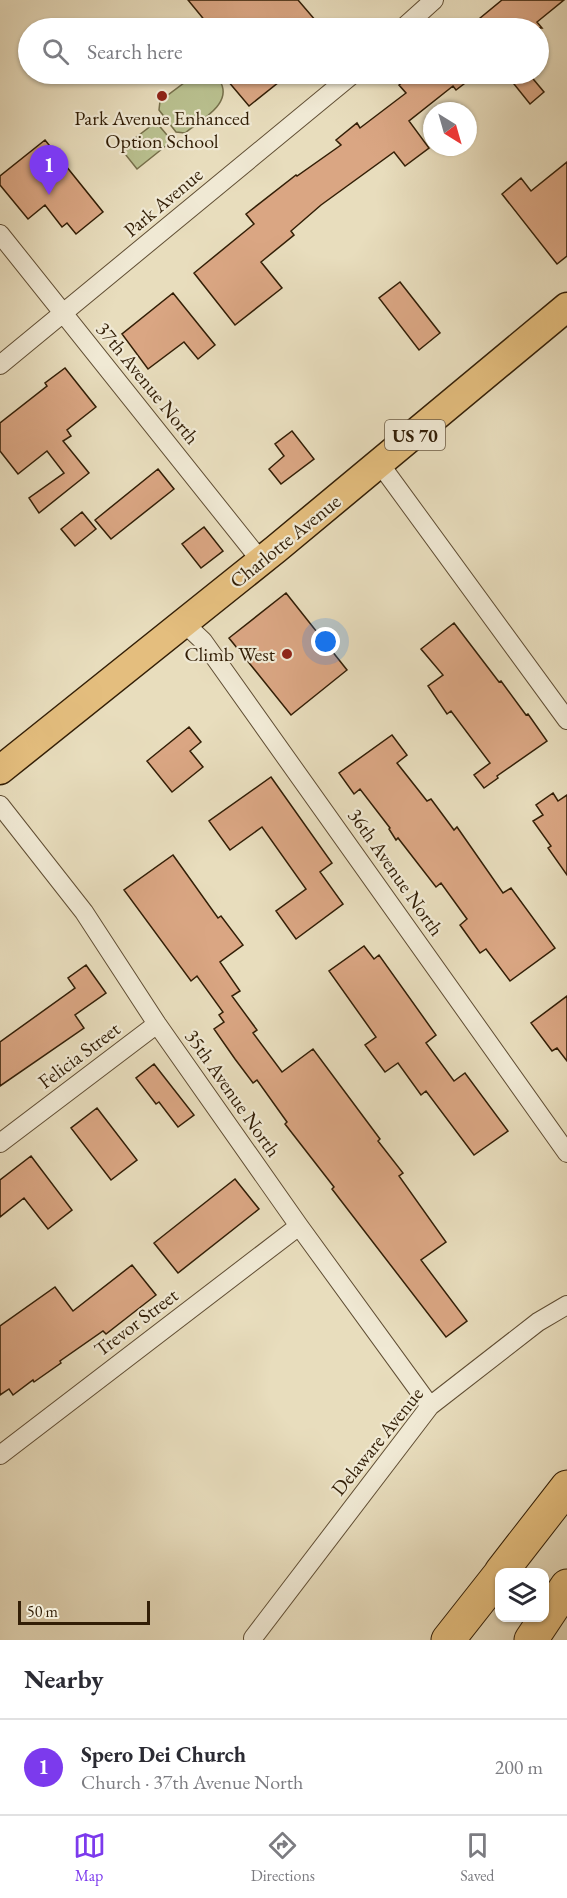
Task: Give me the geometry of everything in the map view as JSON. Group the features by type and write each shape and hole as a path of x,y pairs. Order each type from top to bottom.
{"highway":[{"path":"504,1568 567,1487"},
{"path":"523,1568 567,1501"},
{"path":"448,1640 495,1579"},
{"path":"531,1640 567,1586"},
{"path":"475,1640 495,1610"}],"main road":[{"name":"Charlotte Avenue","path":"0,770 380,464 567,307"}],"street":[{"path":"414,18 434,0"},
{"name":"Park Avenue","path":"0,365 341,84"},
{"name":"37th Avenue North","path":"0,234 261,561"},
{"path":"380,464 567,720"},
{"name":"36th Avenue North","path":"183,622 204,641 567,1153"},
{"name":"35th Avenue North","path":"0,805 84,912 157,1024 299,1226 430,1406"},
{"name":"Felicia Street","path":"0,1143 157,1024"},
{"name":"Trevor Street","path":"0,1455 299,1226"},
{"name":"Delaware Avenue","path":"253,1638 430,1406 538,1322 567,1305"}],"green space":[{"path":"183,84 221,84 223,91 218,106 185,133 176,132 159,110 160,101"},
{"path":"156,122 172,141 137,169 121,149"}],"building":[{"path":"188,0 298,0 313,18 203,18"},
{"path":"502,0 564,0 542,18 480,18"},
{"path":"230,84 276,84 249,106"},
{"path":"464,84 456,90 453,86 433,102 423,102 423,110 409,121 423,140 423,152 405,166 394,152 321,205 291,231 294,235 261,262 282,288 235,325 194,273 254,224 246,214 296,175 341,145 336,140 357,123 360,128 406,93 399,85"},
{"path":"514,84 537,84 544,92 530,104"},
{"path":"45,140 103,212 76,234 67,223 62,227 45,205 28,219 0,185 0,176"},
{"path":"567,162 567,256 557,264 502,194 521,178 531,191"},
{"path":"400,282 440,333 419,350 379,298"},
{"path":"173,293 215,345 198,359 184,342 148,369 122,334"},
{"path":"65,368 96,407 67,430 71,436 63,441 89,473 39,513 29,498 64,473 47,451 18,474 0,451 0,423 47,386 45,383"},
{"path":"292,431 314,459 281,484 269,469 284,456 275,444"},
{"path":"158,469 174,489 111,539 95,520"},
{"path":"82,512 96,529 75,546 61,529"},
{"path":"204,527 223,551 201,568 182,544"},
{"path":"286,593 347,670 291,715 229,638"},
{"path":"454,623 547,741 497,776 498,778 484,788 474,775 490,763 451,711 447,714 428,686 443,675 421,649"},
{"path":"189,727 201,742 190,751 203,767 172,792 147,761"},
{"path":"392,735 407,755 397,763 427,801 431,799 454,830 457,827 503,893 511,888 555,948 510,981 486,949 480,953 460,925 467,919 441,883 436,887 398,838 396,840 390,828 360,789 354,794 339,773"},
{"path":"271,777 332,863 320,872 343,904 296,939 276,911 306,889 262,827 230,850 209,821"},
{"path":"553,793 558,801 567,795 567,875 548,848 551,846 533,821 543,815 536,805"},
{"path":"173,855 218,918 221,916 243,945 220,962 240,991 232,996 257,1030 253,1033 282,1072 313,1049 380,1139 378,1141 403,1173 399,1176 446,1242 421,1260 467,1321 446,1337 332,1189 334,1187 285,1124 287,1122 257,1080 253,1083 214,1029 224,1022 219,1015 223,1012 197,976 191,981 124,890"},
{"path":"364,946 374,959 379,955 436,1035 426,1043 454,1081 465,1073 508,1131 474,1155 426,1091 421,1095 398,1063 385,1072 365,1045 376,1037 329,971"},
{"path":"86,965 106,993 75,1015 84,1028 0,1086 0,1042 75,988 68,978"},
{"path":"567,996 567,1061 557,1048 552,1051 531,1023"},
{"path":"154,1064 194,1115 178,1127 159,1102 156,1104 136,1078"},
{"path":"97,1108 137,1160 111,1180 71,1128"},
{"path":"31,1156 72,1210 48,1229 24,1198 0,1217 0,1180"},
{"path":"235,1179 259,1209 178,1273 154,1243"},
{"path":"132,1265 156,1295 106,1334 103,1331 34,1382 33,1380 13,1395 9,1389 0,1395 0,1326 55,1287 73,1311"}],"place":[{"name":"Park Avenue Enhanced Option School","path":"162,96"},
{"name":"Spero Dei Church","path":"49,195"},
{"name":"Climb West","path":"287,654"}]}
